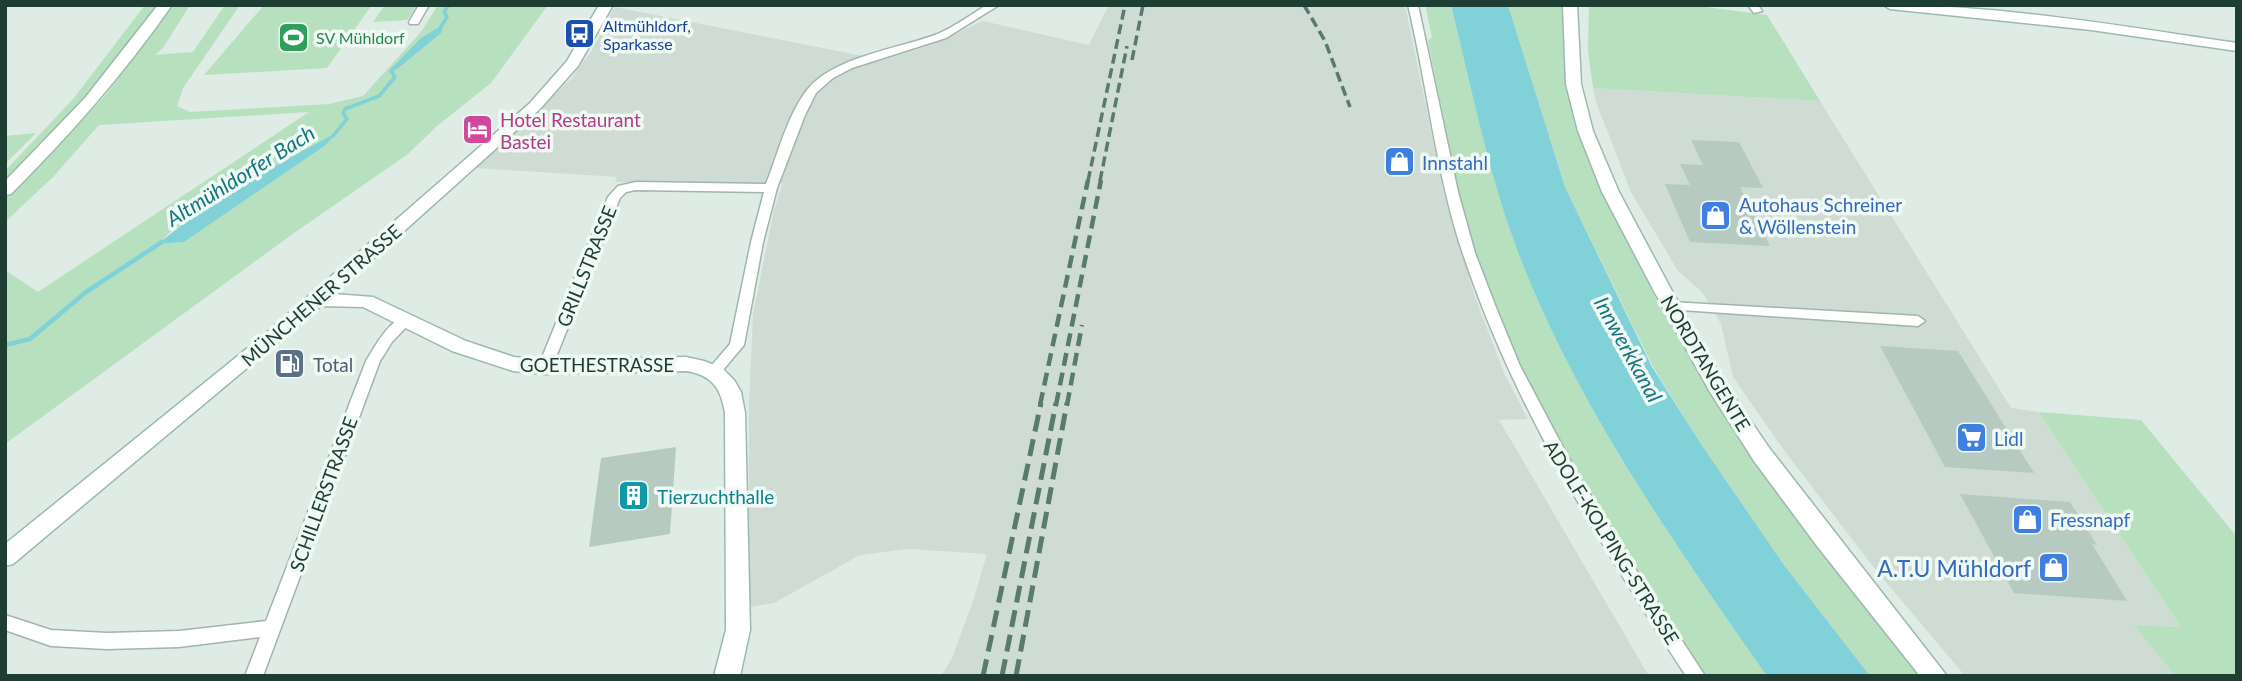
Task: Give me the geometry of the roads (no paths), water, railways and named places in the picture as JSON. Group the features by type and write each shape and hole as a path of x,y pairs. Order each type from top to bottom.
{"street":[{"path":"5,190 96,96 165,5"},
{"path":"414,22 424,5"},
{"name":"MÜNCHENER STRASSE","path":"5,557 158,435 317,300 550,92 580,52 606,5"},
{"path":"727,676 735,649 739,612 735,413 734,395 730,387 713,372 737,345 757,242 771,188 799,115 819,84 848,66 942,36 994,5"},
{"name":"ADOLF-KOLPING-STRASSE","path":"1413,5 1445,169 1468,251 1504,349 1576,490 1696,676"},
{"name":"NORDTANGENTE","path":"1570,5 1571,75 1579,112 1615,200 1671,306 1708,372 1761,454 1830,547 1936,676"},
{"path":"1890,5 2091,26 2237,47"},
{"name":"GRILLSTRASSE","path":"544,368 614,197 619,191 636,186 771,188"},
{"name":"GOETHESTRASSE","path":"346,274 366,301"},
{"name":"GOETHESTRASSE","path":"317,300 366,301 488,357 544,368 686,364 713,372"},
{"path":"1671,306 1919,321"},
{"name":"SCHILLERSTRASSE","path":"254,676 373,361 387,339 405,321"},
{"path":"5,622 51,638 107,641 179,639 274,628"}],"water":[{"name":"Innwerkkanal","path":"1451,5 1508,5 1565,187 1652,367 1784,565 1870,676 1767,676 1693,569 1621,457 1557,341 1530,282 1507,221 1484,141"},
{"path":"444,24 441,33 397,69 390,70 420,39"},
{"path":"336,133 326,145 184,242 158,244 193,216 262,173"}],"waterway":[{"name":"Altmühldorfer Bach","path":"440,28 447,17 444,12 449,5"},
{"name":"Altmühldorfer Bach","path":"333,136 347,119 343,113 345,109 379,96 395,77 391,71 394,68"},
{"name":"Altmühldorfer Bach","path":"5,345 30,339 86,292 162,242"}],"railway":[{"path":"1088,181 1125,5"},
{"path":"1132,60 1143,5"},
{"path":"1304,5 1325,41 1350,107"},
{"path":"1100,181 1127,46"},
{"path":"1040,405 1088,180"},
{"path":"1056,405 1101,180"},
{"path":"1067,405 1082,325"},
{"path":"983,676 1041,403"},
{"path":"1002,676 1056,403"},
{"path":"1016,676 1067,403"}],"place":[{"name":"Altmühldorf, Sparkasse","path":"580,34"},
{"name":"SV Mühldorf","path":"293,37"},
{"name":"Hotel Restaurant Bastei","path":"477,130"},
{"name":"Innstahl","path":"1399,162"},
{"name":"Autohaus Schreiner & Wöllenstein","path":"1716,215"},
{"name":"Total","path":"290,364"},
{"name":"Lidl","path":"1971,438"},
{"name":"Tierzuchthalle","path":"634,496"},
{"name":"Fressnapf","path":"2027,519"},
{"name":"A.T.U Mühldorf","path":"2054,568"}]}
